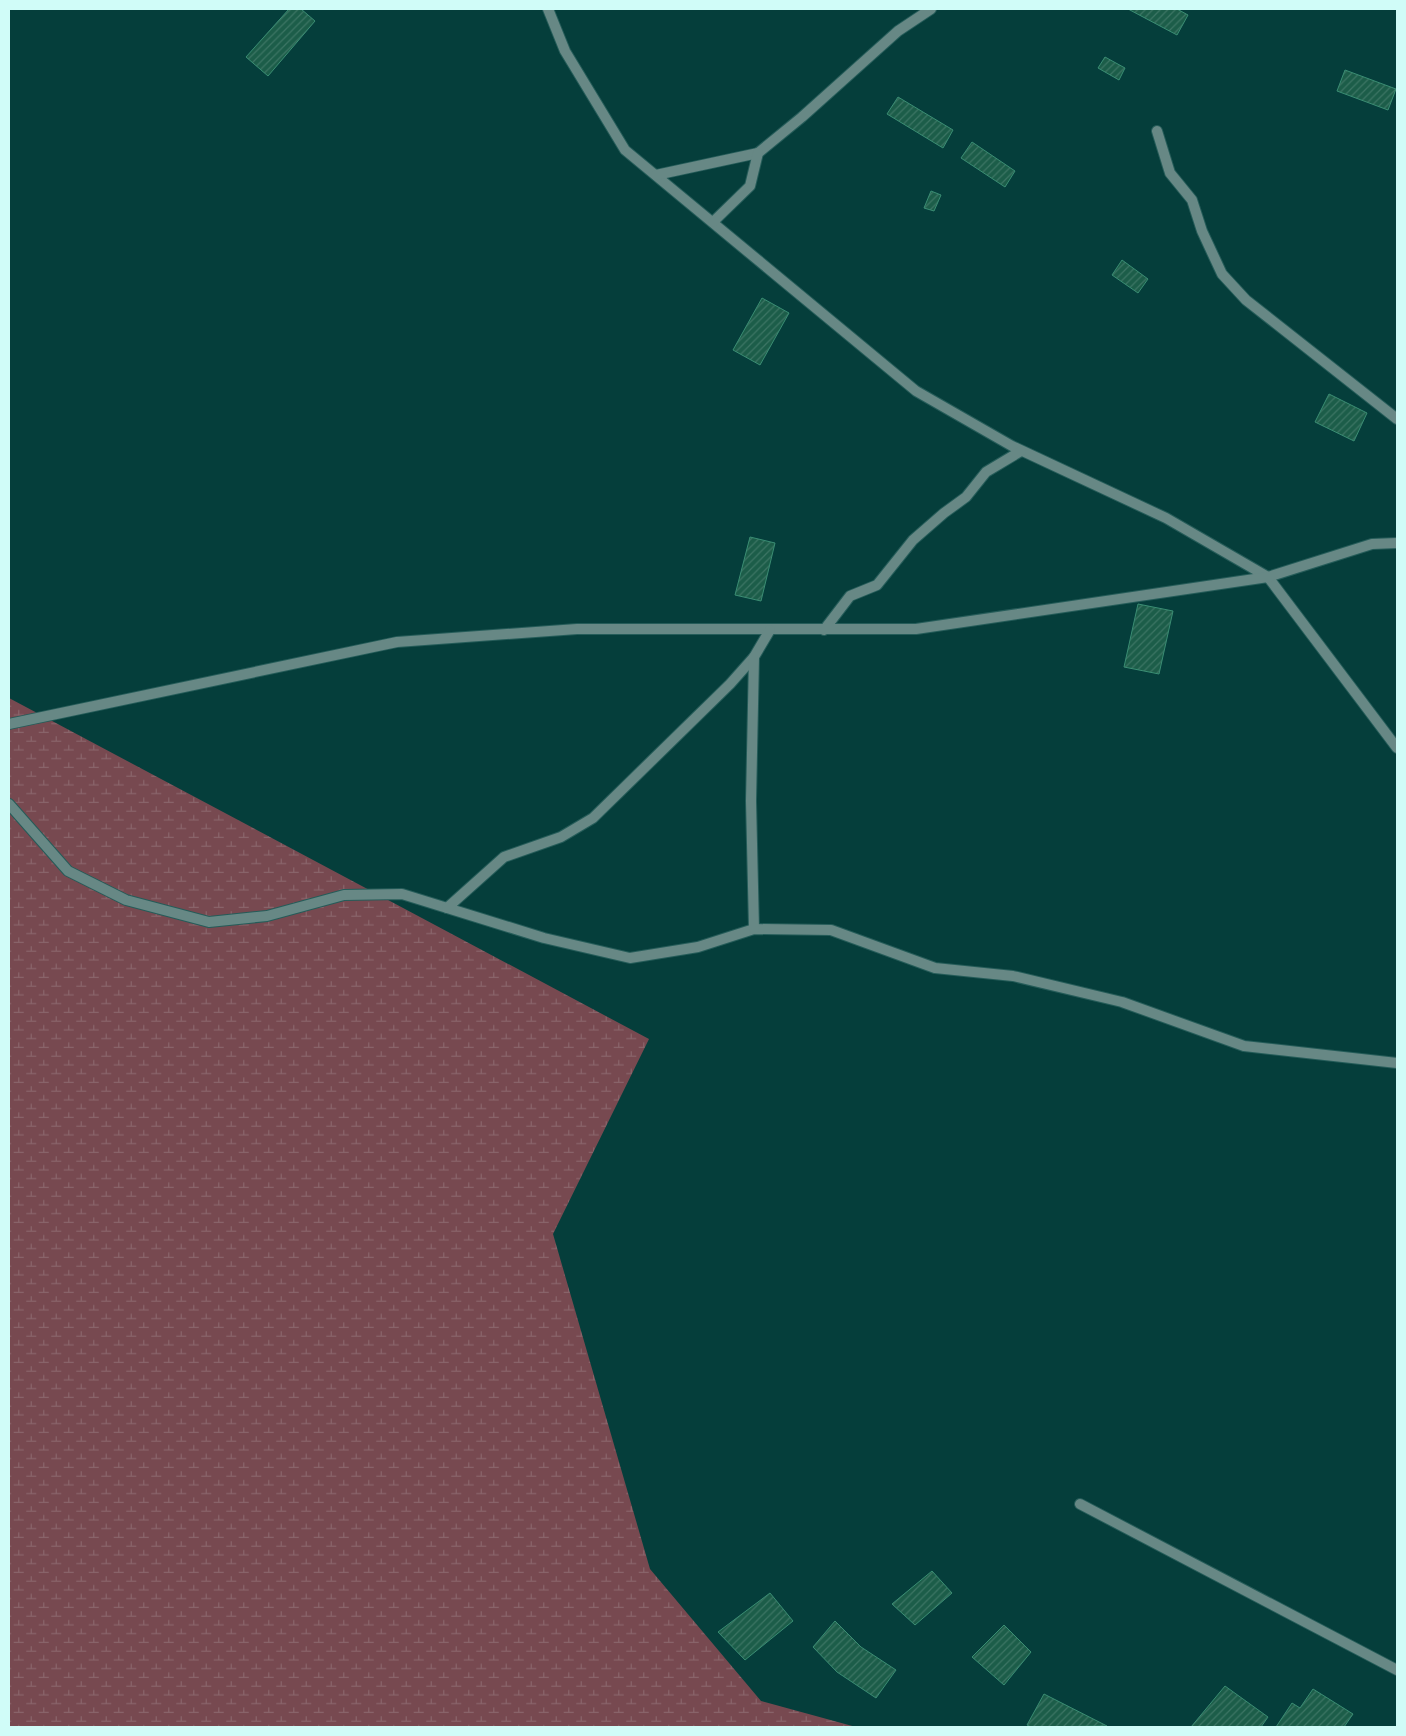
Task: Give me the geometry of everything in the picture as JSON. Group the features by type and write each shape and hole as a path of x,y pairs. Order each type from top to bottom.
{"street":[{"path":"548,9 565,51 625,150 843,332 916,390 1021,451 1166,518 1268,577 1397,748"},
{"path":"656,175 758,153 802,117 898,30 931,9"},
{"path":"1157,131 1170,173 1192,200 1202,232 1222,274 1246,300 1397,419"},
{"path":"713,222 750,186 758,153"},
{"path":"824,630 850,596 877,584 913,540 966,497 986,472 1021,451"},
{"path":"9,724 397,642 577,629 916,629 1268,577 1372,544 1397,543"},
{"path":"447,908 504,857 561,837 593,818 730,684 754,657 770,630"},
{"path":"754,657 751,801 754,928"},
{"path":"9,804 68,871 126,900 209,922 267,916 344,895 402,894 544,938 630,958 698,947 754,928 831,930 936,968 1013,976 1122,1002 1244,1046 1397,1062"},
{"path":"1080,1504 1397,1670"}],"green space":[{"path":"9,698 649,1039 553,1234 650,1569 761,1701 856,1727 9,1727"}],"building":[{"path":"289,9 301,9 315,21 268,76 246,57"},
{"path":"1128,9 1177,9 1188,15 1177,35"},
{"path":"1105,57 1125,68 1119,80 1098,68"},
{"path":"1345,70 1396,89 1388,110 1337,91"},
{"path":"898,97 953,130 943,148 887,114"},
{"path":"972,142 1015,171 1005,187 961,158"},
{"path":"931,191 941,195 934,211 924,208"},
{"path":"1122,260 1148,279 1138,293 1112,275"},
{"path":"762,298 789,313 760,365 733,350"},
{"path":"1329,394 1367,413 1354,441 1315,422"},
{"path":"750,537 775,543 761,601 735,595"},
{"path":"1138,604 1173,611 1159,674 1124,667"},
{"path":"932,1571 952,1593 915,1625 892,1604"},
{"path":"770,1593 793,1621 745,1660 718,1632"},
{"path":"835,1621 861,1647 896,1670 876,1698 837,1672 813,1647"},
{"path":"1004,1625 1031,1652 1004,1685 972,1657"},
{"path":"1225,1686 1268,1717 1261,1727 1191,1727"},
{"path":"1313,1689 1353,1714 1344,1727 1276,1727 1292,1703 1300,1708"},
{"path":"1044,1694 1107,1726 1031,1727 1027,1725"}]}
